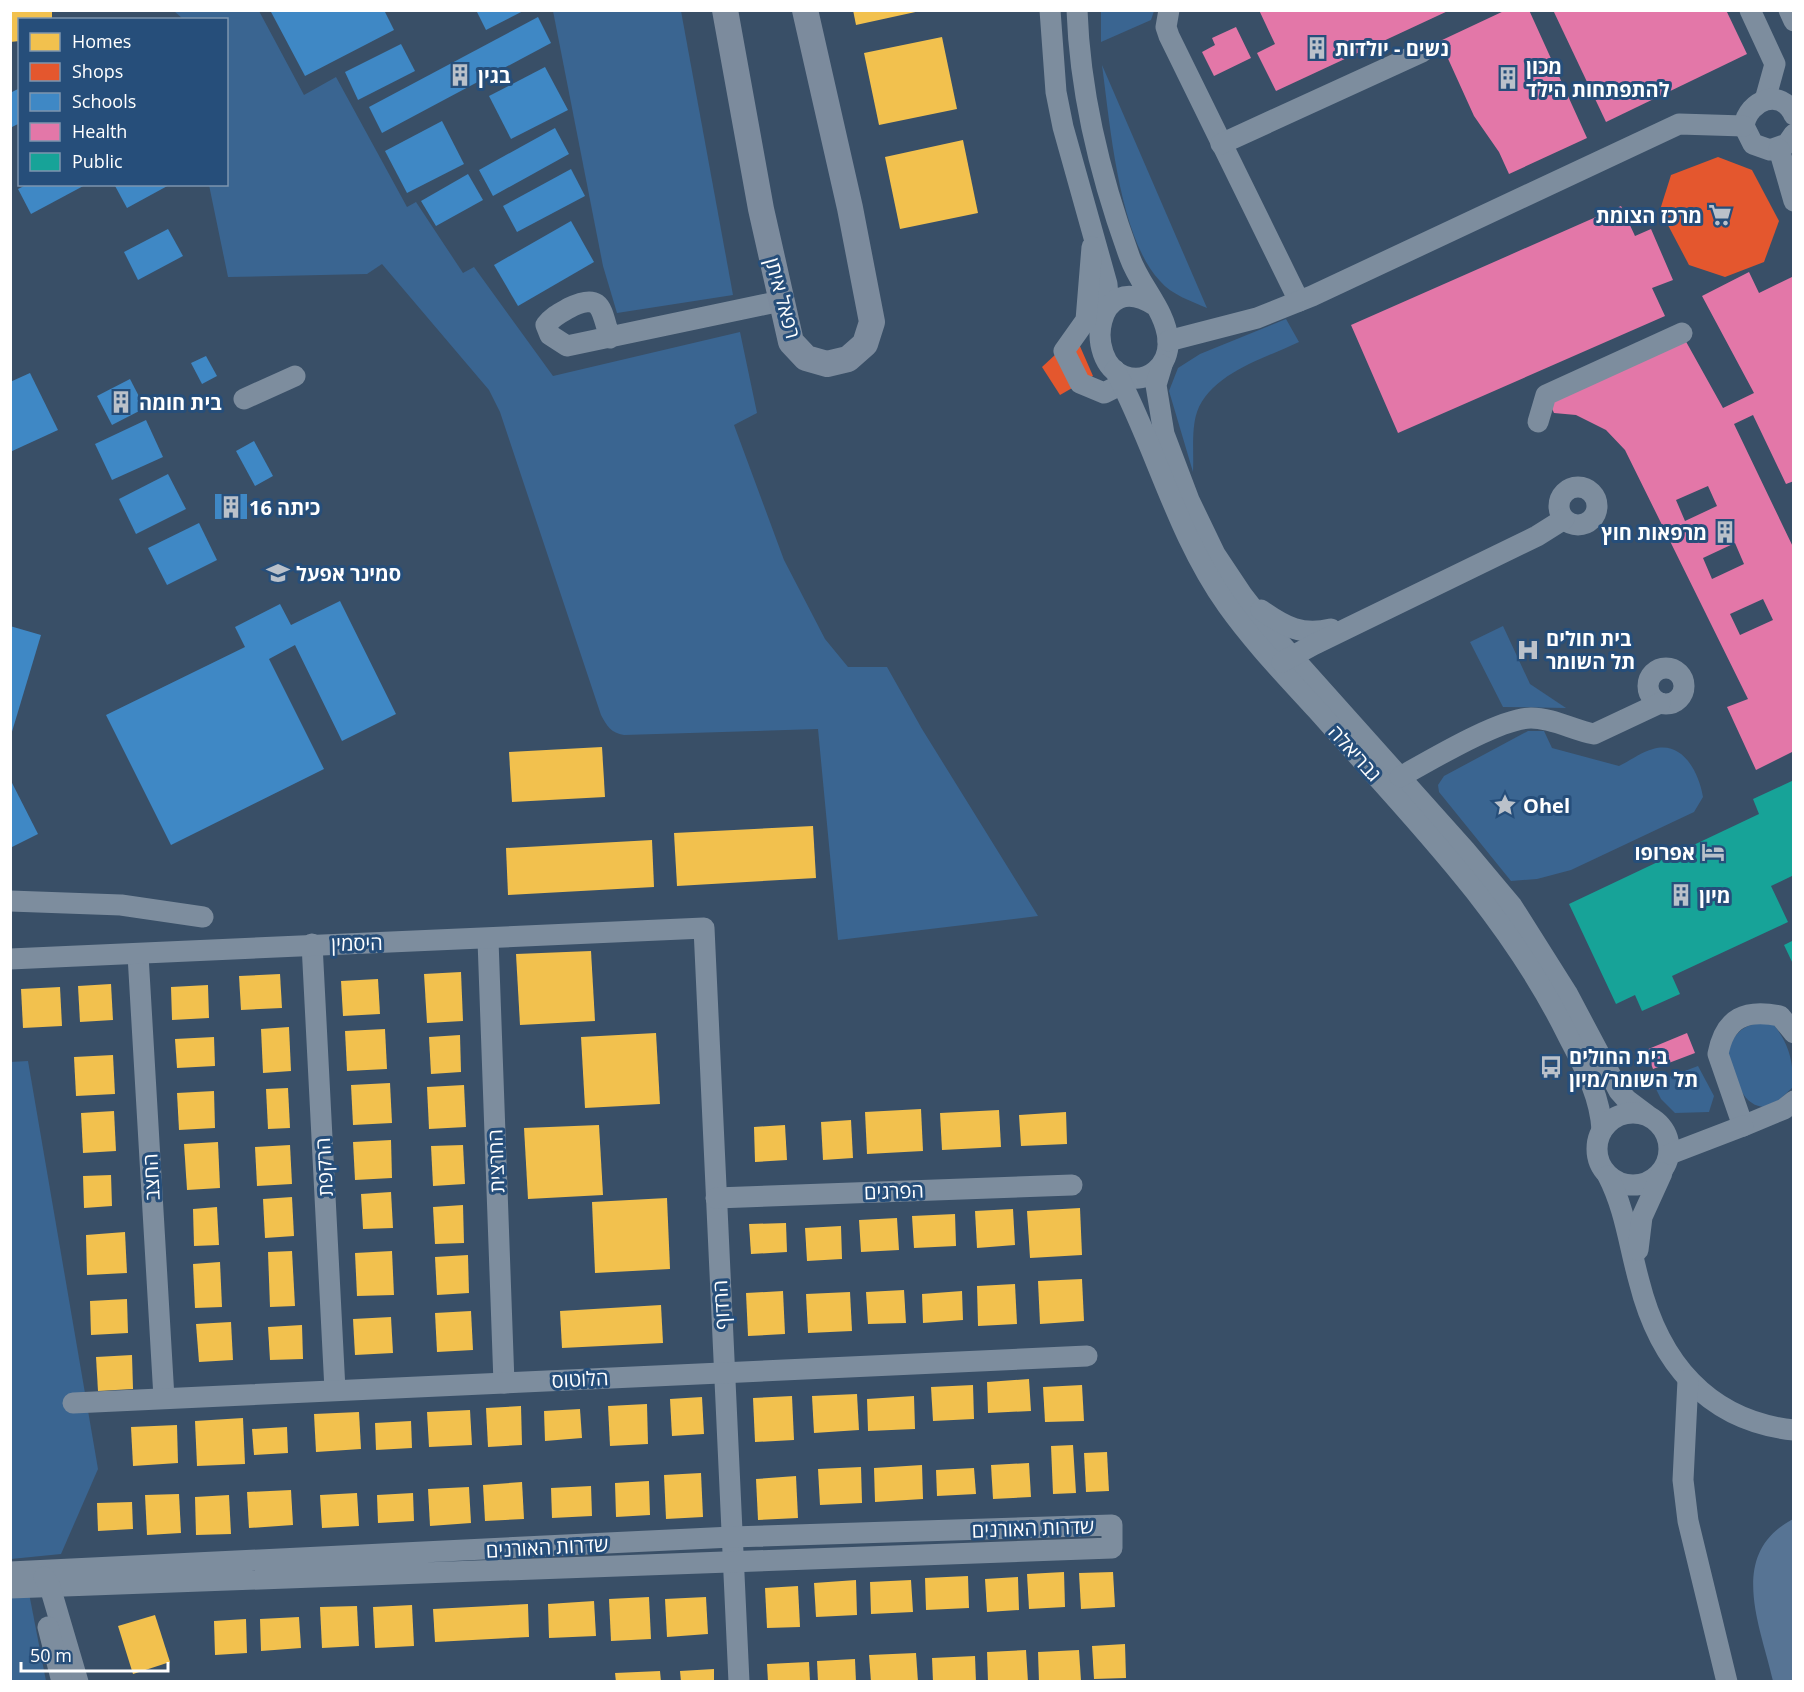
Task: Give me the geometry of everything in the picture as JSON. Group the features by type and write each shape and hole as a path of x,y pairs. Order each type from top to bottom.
{"main road":[{"name":"רפאל איתן","path":"725,10 740,102 791,342 806,358 827,364 848,359 865,344 872,322 805,10"}],"street":[{"path":"1050,10 1056,92 1063,127 1107,284 1101,342 1103,353 1119,377"},
{"path":"1077,10 1078,49 1084,89 1100,157 1130,259 1166,329 1168,341 1162,365 1146,377 1121,375 1104,393 1080,383 1064,351 1086,320 1092,250 1087,211"},
{"path":"1169,10 1166,27 1169,36 1299,301"},
{"path":"1750,10 1775,64 1765,100"},
{"path":"1789,10 1794,21"},
{"path":"1221,144 1422,52"},
{"path":"1793,110 1777,99 1765,100 1750,109 1744,126 1753,144 1770,150 1786,141 1794,201"},
{"path":"1168,341 1257,318 1299,301 1679,124 1744,126"},
{"path":"1103,314 1108,305 1128,296 1143,298 1154,305"},
{"path":"609,339 781,301"},
{"path":"1538,422 1546,395 1682,333"},
{"name":"גבריאלה","path":"1162,365 1156,385 1164,434 1204,532 1285,661 1510,935 1551,1001 1584,1066 1601,1112 1602,1130"},
{"path":"244,399 295,376"},
{"name":"גבריאלה","path":"1119,377 1173,507 1200,563 1228,607 1400,777 1514,910 1567,993 1619,1091 1647,1115"},
{"path":"1285,661 1361,621 1537,536 1564,519"},
{"path":"1243,596 1280,624 1300,632 1316,633 1361,621"},
{"path":"1400,777 1445,751 1511,723 1529,718 1540,719 1594,734 1660,703"},
{"path":"10,901 121,905 203,917"},
{"name":"היסמין","path":"10,959 138,955 312,944 488,940 704,928"},
{"name":"הרדוף","path":"704,928 739,1682"},
{"name":"החרצית","path":"488,940 504,1383"},
{"name":"הרקפת","path":"312,944 335,1390"},
{"name":"החצב","path":"138,955 164,1398"},
{"path":"1743,1126 1718,1054 1728,1026 1744,1015 1761,1012 1780,1016 1794,1033"},
{"path":"1608,1176 1628,1186 1639,1186 1659,1175 1668,1160 1784,1109 1794,1101"},
{"path":"1639,1281 1638,1241 1642,1217 1649,1196 1668,1160 1665,1131 1647,1115 1635,1113 1622,1115 1602,1130 1597,1154 1600,1166 1608,1176 1623,1210 1639,1281 1654,1329 1675,1365 1704,1395 1747,1419 1774,1428 1794,1430"},
{"name":"הפרגים","path":"717,1198 1072,1185"},
{"name":"הלוטוס","path":"73,1403 1087,1356"},
{"path":"1688,1380 1683,1480 1688,1521 1727,1682"},
{"name":"שדרות האורנים","path":"10,1572 43,1582 733,1562 1112,1548 1112,1525 732,1537 43,1582 10,1588"},
{"path":"43,1582 62,1682"},
{"path":"43,1582 78,1682"}],"shaded area":[{"path":"1101,10 1154,11 1151,20 1101,42"},
{"path":"174,11 259,11 304,95 336,77 407,207 416,202 463,273 474,267 553,376 740,332 757,413 734,425 784,560 825,639 848,667 887,667 922,729 1038,916 838,940 818,729 624,735 610,728 601,715 500,412 489,390 382,264 367,274 228,277 209,186 228,186 228,18 182,18"},
{"path":"553,11 681,11 733,295 617,313 603,266"},
{"path":"1102,65 1207,308 1182,297 1165,286 1146,262 1135,237 1126,209 1113,148"},
{"path":"1286,319 1299,342 1241,368 1214,387 1204,398 1197,412 1194,426 1193,472 1169,391 1178,368 1200,354"},
{"path":"1503,626 1530,684 1566,708 1503,707 1470,642"},
{"path":"1528,731 1544,731 1552,748 1619,766 1653,749 1664,747 1673,749 1688,761 1693,769 1703,797 1694,812 1571,870 1537,879 1511,881 1439,792 1438,785 1444,776"},
{"path":"1761,1023 1774,1025 1784,1040 1790,1054 1793,1078 1793,1087 1779,1100 1763,1107 1755,1105 1743,1094 1728,1054 1732,1041 1739,1032 1748,1026"},
{"path":"28,1061 98,1469 61,1554 11,1559 10,1062"},
{"path":"1698,1066 1714,1096 1709,1112 1675,1113 1661,1099 1653,1083"},
{"path":"1793,1519 1793,1681 1773,1681 1756,1614 1753,1592 1754,1571 1760,1551 1773,1534"},
{"path":"11,1588 28,1588 46,1681 11,1682"}],"building: Homes":[{"path":"10,10 52,10 52,18 18,18 18,41 10,42"},
{"path":"853,10 920,10 920,11 856,25"},
{"path":"942,37 957,109 879,125 864,53"},
{"path":"963,140 978,213 900,229 885,157"},
{"path":"602,747 605,797 512,802 509,752"},
{"path":"813,826 816,878 677,886 674,833"},
{"path":"652,840 654,887 508,895 506,848"},
{"path":"591,951 595,1021 520,1025 516,954"},
{"path":"461,972 463,1021 427,1023 424,974"},
{"path":"280,974 282,1008 241,1010 239,976"},
{"path":"378,979 380,1014 343,1016 341,981"},
{"path":"111,984 113,1020 80,1022 78,986"},
{"path":"208,985 209,1018 172,1020 171,987"},
{"path":"60,987 62,1026 23,1028 21,989"},
{"path":"289,1027 291,1071 263,1073 261,1029"},
{"path":"385,1029 387,1069 347,1071 345,1031"},
{"path":"656,1033 660,1104 585,1108 581,1037"},
{"path":"460,1035 461,1072 431,1074 429,1037"},
{"path":"214,1037 215,1066 177,1068 175,1039"},
{"path":"113,1055 115,1094 76,1096 74,1057"},
{"path":"390,1083 392,1123 353,1125 351,1085"},
{"path":"464,1085 466,1127 429,1129 427,1087"},
{"path":"288,1088 290,1128 268,1129 266,1089"},
{"path":"214,1091 215,1128 179,1130 177,1093"},
{"path":"921,1109 923,1151 867,1154 865,1112"},
{"path":"999,1110 1001,1147 942,1150 940,1113"},
{"path":"114,1111 116,1151 83,1153 81,1113"},
{"path":"1066,1112 1067,1144 1021,1146 1019,1115"},
{"path":"851,1120 853,1158 823,1160 821,1122"},
{"path":"599,1125 603,1195 528,1199 524,1128"},
{"path":"785,1125 787,1160 755,1162 754,1127"},
{"path":"391,1140 392,1178 355,1180 353,1142"},
{"path":"218,1142 220,1188 187,1190 184,1144"},
{"path":"290,1145 292,1184 257,1186 255,1147"},
{"path":"463,1145 465,1184 433,1186 431,1146"},
{"path":"111,1175 112,1206 84,1208 83,1176"},
{"path":"391,1192 393,1228 363,1229 361,1194"},
{"path":"292,1197 294,1236 265,1238 263,1199"},
{"path":"667,1198 670,1269 595,1273 592,1202"},
{"path":"463,1205 464,1243 435,1244 433,1207"},
{"path":"217,1207 219,1245 194,1246 193,1209"},
{"path":"1080,1208 1082,1255 1030,1258 1027,1211"},
{"path":"1013,1209 1015,1245 977,1248 975,1211"},
{"path":"955,1214 956,1246 914,1248 912,1216"},
{"path":"897,1218 899,1250 861,1252 859,1220"},
{"path":"786,1223 787,1252 751,1254 749,1224"},
{"path":"841,1226 842,1259 807,1261 805,1228"},
{"path":"125,1232 127,1273 87,1275 86,1235"},
{"path":"292,1251 295,1306 270,1307 268,1252"},
{"path":"392,1251 394,1295 357,1296 355,1253"},
{"path":"468,1255 469,1293 437,1295 435,1257"},
{"path":"220,1262 222,1307 195,1308 193,1264"},
{"path":"1082,1279 1084,1321 1040,1324 1038,1281"},
{"path":"1015,1284 1017,1324 978,1326 977,1286"},
{"path":"904,1290 906,1323 868,1324 866,1292"},
{"path":"783,1291 785,1334 748,1336 746,1293"},
{"path":"962,1291 963,1320 923,1323 922,1294"},
{"path":"850,1292 852,1331 808,1333 806,1294"},
{"path":"127,1299 128,1333 91,1335 90,1301"},
{"path":"661,1305 663,1343 562,1348 560,1311"},
{"path":"471,1311 473,1350 437,1352 435,1313"},
{"path":"391,1317 393,1353 355,1355 353,1319"},
{"path":"231,1322 233,1360 199,1362 196,1324"},
{"path":"302,1325 303,1359 270,1360 268,1327"},
{"path":"132,1355 133,1389 98,1391 96,1357"},
{"path":"1029,1379 1031,1411 988,1413 987,1382"},
{"path":"973,1385 974,1419 933,1421 931,1387"},
{"path":"1082,1385 1084,1421 1045,1422 1043,1387"},
{"path":"857,1394 859,1430 814,1433 812,1396"},
{"path":"792,1396 794,1440 755,1442 753,1398"},
{"path":"914,1396 915,1429 868,1431 867,1399"},
{"path":"702,1397 704,1434 672,1436 670,1399"},
{"path":"647,1404 648,1444 610,1446 608,1406"},
{"path":"521,1406 522,1445 488,1447 486,1408"},
{"path":"580,1409 582,1438 545,1441 544,1411"},
{"path":"470,1410 472,1445 429,1447 427,1412"},
{"path":"359,1412 361,1449 316,1452 314,1414"},
{"path":"243,1418 245,1464 197,1466 195,1421"},
{"path":"411,1421 412,1448 376,1450 375,1423"},
{"path":"177,1425 178,1463 133,1466 131,1427"},
{"path":"287,1427 288,1453 254,1455 252,1429"},
{"path":"1073,1445 1076,1493 1053,1494 1051,1446"},
{"path":"1107,1452 1109,1491 1086,1492 1084,1453"},
{"path":"1029,1463 1031,1497 993,1499 991,1465"},
{"path":"922,1465 923,1499 875,1502 874,1468"},
{"path":"861,1467 862,1503 820,1505 818,1469"},
{"path":"974,1468 976,1494 937,1496 936,1470"},
{"path":"701,1473 703,1517 666,1519 664,1475"},
{"path":"796,1476 798,1518 758,1520 756,1479"},
{"path":"649,1481 650,1515 616,1517 615,1483"},
{"path":"522,1482 524,1519 485,1521 483,1485"},
{"path":"591,1486 592,1516 552,1518 551,1488"},
{"path":"469,1487 471,1523 430,1526 428,1489"},
{"path":"291,1490 293,1525 249,1528 247,1492"},
{"path":"357,1493 359,1526 322,1528 320,1495"},
{"path":"413,1493 414,1521 378,1523 377,1495"},
{"path":"179,1494 181,1533 147,1535 145,1495"},
{"path":"229,1495 231,1534 196,1535 195,1497"},
{"path":"132,1502 133,1529 98,1531 97,1503"},
{"path":"1064,1572 1065,1607 1029,1609 1027,1574"},
{"path":"1113,1572 1115,1607 1081,1609 1079,1573"},
{"path":"968,1576 969,1608 926,1610 925,1578"},
{"path":"1018,1577 1019,1610 987,1612 985,1579"},
{"path":"856,1580 857,1615 816,1617 814,1583"},
{"path":"911,1580 913,1612 871,1614 870,1582"},
{"path":"798,1586 800,1627 767,1628 765,1588"},
{"path":"649,1597 651,1639 611,1641 609,1599"},
{"path":"706,1597 708,1634 667,1637 665,1599"},
{"path":"594,1601 596,1636 549,1638 548,1604"},
{"path":"528,1604 529,1637 435,1642 433,1609"},
{"path":"412,1605 414,1646 375,1648 373,1607"},
{"path":"357,1606 359,1646 322,1648 320,1607"},
{"path":"155,1615 170,1662 133,1674 118,1626"},
{"path":"299,1617 301,1648 261,1651 260,1619"},
{"path":"246,1619 247,1653 215,1655 214,1621"},
{"path":"1125,1644 1126,1678 1094,1679 1092,1646"},
{"path":"1026,1650 1028,1682 988,1682 987,1652"},
{"path":"1079,1650 1081,1681 1039,1682 1038,1652"},
{"path":"916,1653 918,1682 871,1682 869,1655"},
{"path":"975,1656 976,1682 933,1682 932,1658"},
{"path":"855,1659 856,1682 818,1682 817,1661"},
{"path":"809,1662 810,1682 768,1682 767,1664"},
{"path":"714,1669 714,1682 681,1682 680,1671"},
{"path":"660,1671 661,1682 616,1682 615,1673"}],"building: Shops":[{"name":"מרכז הצומת","path":"1718,157 1752,170 1779,221 1764,262 1725,277 1689,265 1660,210 1671,175"},
{"path":"1079,344 1093,376 1060,395 1042,367 1056,354"}],"building: Schools":[{"path":"270,10 384,10 394,30 305,76"},
{"name":"בגין","path":"476,10 525,10 486,30"},
{"name":"בגין","path":"538,17 551,43 382,133 369,107"},
{"path":"401,44 415,71 358,100 345,72"},
{"name":"בגין","path":"545,67 568,110 511,139 489,96"},
{"path":"18,89 18,124 10,128 10,93"},
{"name":"בגין","path":"442,121 464,164 407,193 385,151"},
{"path":"555,128 569,154 493,196 479,170"},
{"path":"571,169 585,196 517,232 503,206"},
{"path":"468,174 483,200 436,226 421,201"},
{"path":"24,186 83,186 31,214 18,189"},
{"path":"115,186 167,186 127,208"},
{"path":"571,221 594,262 518,306 494,265"},
{"path":"168,229 183,256 138,280 124,252"},
{"path":"206,356 217,376 202,384 191,363"},
{"path":"30,373 58,430 10,452 10,382"},
{"name":"בית חומה","path":"130,379 145,408 112,425 97,396"},
{"path":"146,420 163,457 112,480 95,444"},
{"path":"254,441 273,476 255,486 236,451"},
{"path":"168,474 186,509 136,534 119,499"},
{"name":"כיתה 16","path":"215,494 247,494 247,519 215,519"},
{"path":"199,523 217,560 167,585 148,548"},
{"path":"340,601 396,714 342,741 295,645 269,659 324,769 171,845 106,715 245,647 235,627 280,604 291,625"},
{"path":"10,626 41,635 11,735 10,735"},
{"path":"10,779 38,834 10,848"}],"building: Health":[{"name":"נשים - יולדות","path":"1259,10 1450,10 1276,91 1257,53 1275,44"},
{"name":"מכון להתפתחות הילד","path":"1506,10 1529,10 1587,138 1509,174 1499,152 1474,116 1440,41"},
{"path":"1553,10 1726,10 1747,54 1606,122"},
{"path":"1236,27 1251,58 1214,76 1202,52 1215,45 1212,38"},
{"path":"1621,206 1635,236 1651,229 1673,280 1652,288 1665,316 1398,433 1351,325"},
{"name":"מרפאות חוץ","path":"1749,272 1759,293 1792,277 1794,281 1794,481 1786,484 1753,415 1734,424 1794,549 1794,751 1756,770 1727,707 1748,699 1625,450 1606,430 1576,415 1554,413 1548,400 1684,338 1723,408 1754,393 1702,296","holes":["1708,486 1717,506 1685,521 1676,500","1735,543 1744,564 1712,579 1703,558","1763,599 1773,620 1740,635 1730,614"]},
{"path":"1687,1033 1695,1053 1653,1069 1646,1050"}],"building: Public":[{"name":"מיון","path":"1794,780 1794,875 1771,886 1788,922 1672,976 1680,994 1642,1011 1635,995 1616,1004 1569,904 1759,814 1753,799"},
{"path":"1794,940 1794,966 1784,945"}],"place":[{"name":"נשים - יולדות","path":"1317,48"},
{"name":"בגין","path":"460,75"},
{"name":"מכון להתפתחות הילד","path":"1508,78"},
{"name":"מרכז הצומת","path":"1720,215"},
{"name":"בית חומה","path":"121,402"},
{"name":"כיתה 16","path":"231,507"},
{"name":"מרפאות חוץ","path":"1725,532"},
{"name":"סמינר אפעל","path":"278,573"},
{"name":"בית חולים תל השומר","path":"1528,650"},
{"name":"Ohel","path":"1505,805"},
{"name":"אפרופו","path":"1713,852"},
{"name":"מיון","path":"1681,895"},
{"name":"בית החולים תל השומר/מיון","path":"1551,1067"}]}
